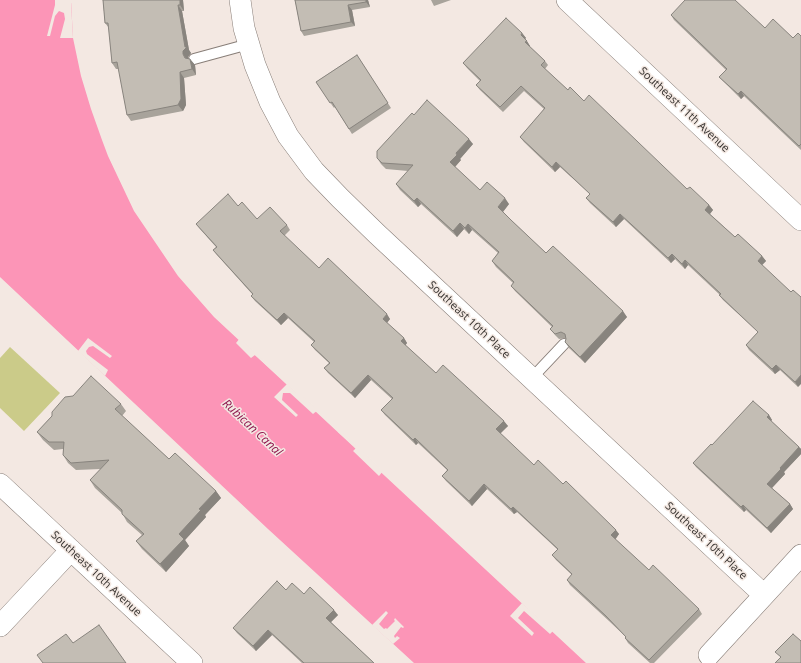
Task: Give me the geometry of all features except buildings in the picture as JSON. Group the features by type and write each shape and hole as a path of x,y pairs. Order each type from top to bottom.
{"street":[{"name":"Southeast 10th Place","path":"240,0 244,28 255,65 270,102 282,126 314,171 371,229 764,595"},
{"name":"Southeast 11th Avenue","path":"567,0 801,220"},
{"name":"Southeast 10th Avenue","path":"0,484 192,663"},
{"path":"0,626 71,550"},
{"path":"709,655 801,555"}],"lane":[{"path":"194,59 249,44"},
{"path":"532,378 564,344"}],"green space":[{"path":"10,347 60,393 24,431 0,408 0,358"}],"water":[{"name":"Rubican Canal","path":"0,0 71,0 73,38 81,76 108,156 134,211 178,276 214,317 586,663 414,663 268,529 0,277"}],"pier":[{"path":"55,0 73,0 73,3 71,3 73,38 60,38 65,19 64,13 59,11 55,16 50,36 47,36"},
{"path":"88,338 112,356 110,358 93,346 89,347 86,351 87,354 108,370 105,376 78,351"},
{"path":"240,338 277,373 276,374 255,355 251,358 236,343"},
{"path":"287,384 318,410 313,414 290,393 283,393 282,400 298,415 296,417 274,397"},
{"path":"340,430 383,471 379,476 353,451 356,448 338,432"},
{"path":"522,603 554,630 550,634 524,611 518,618 534,633 532,636 510,616"},
{"path":"386,611 388,613 379,624 384,629 387,629 395,621 395,618 404,627 401,627 394,636 395,638 397,636 400,638 393,644 372,625"}]}
